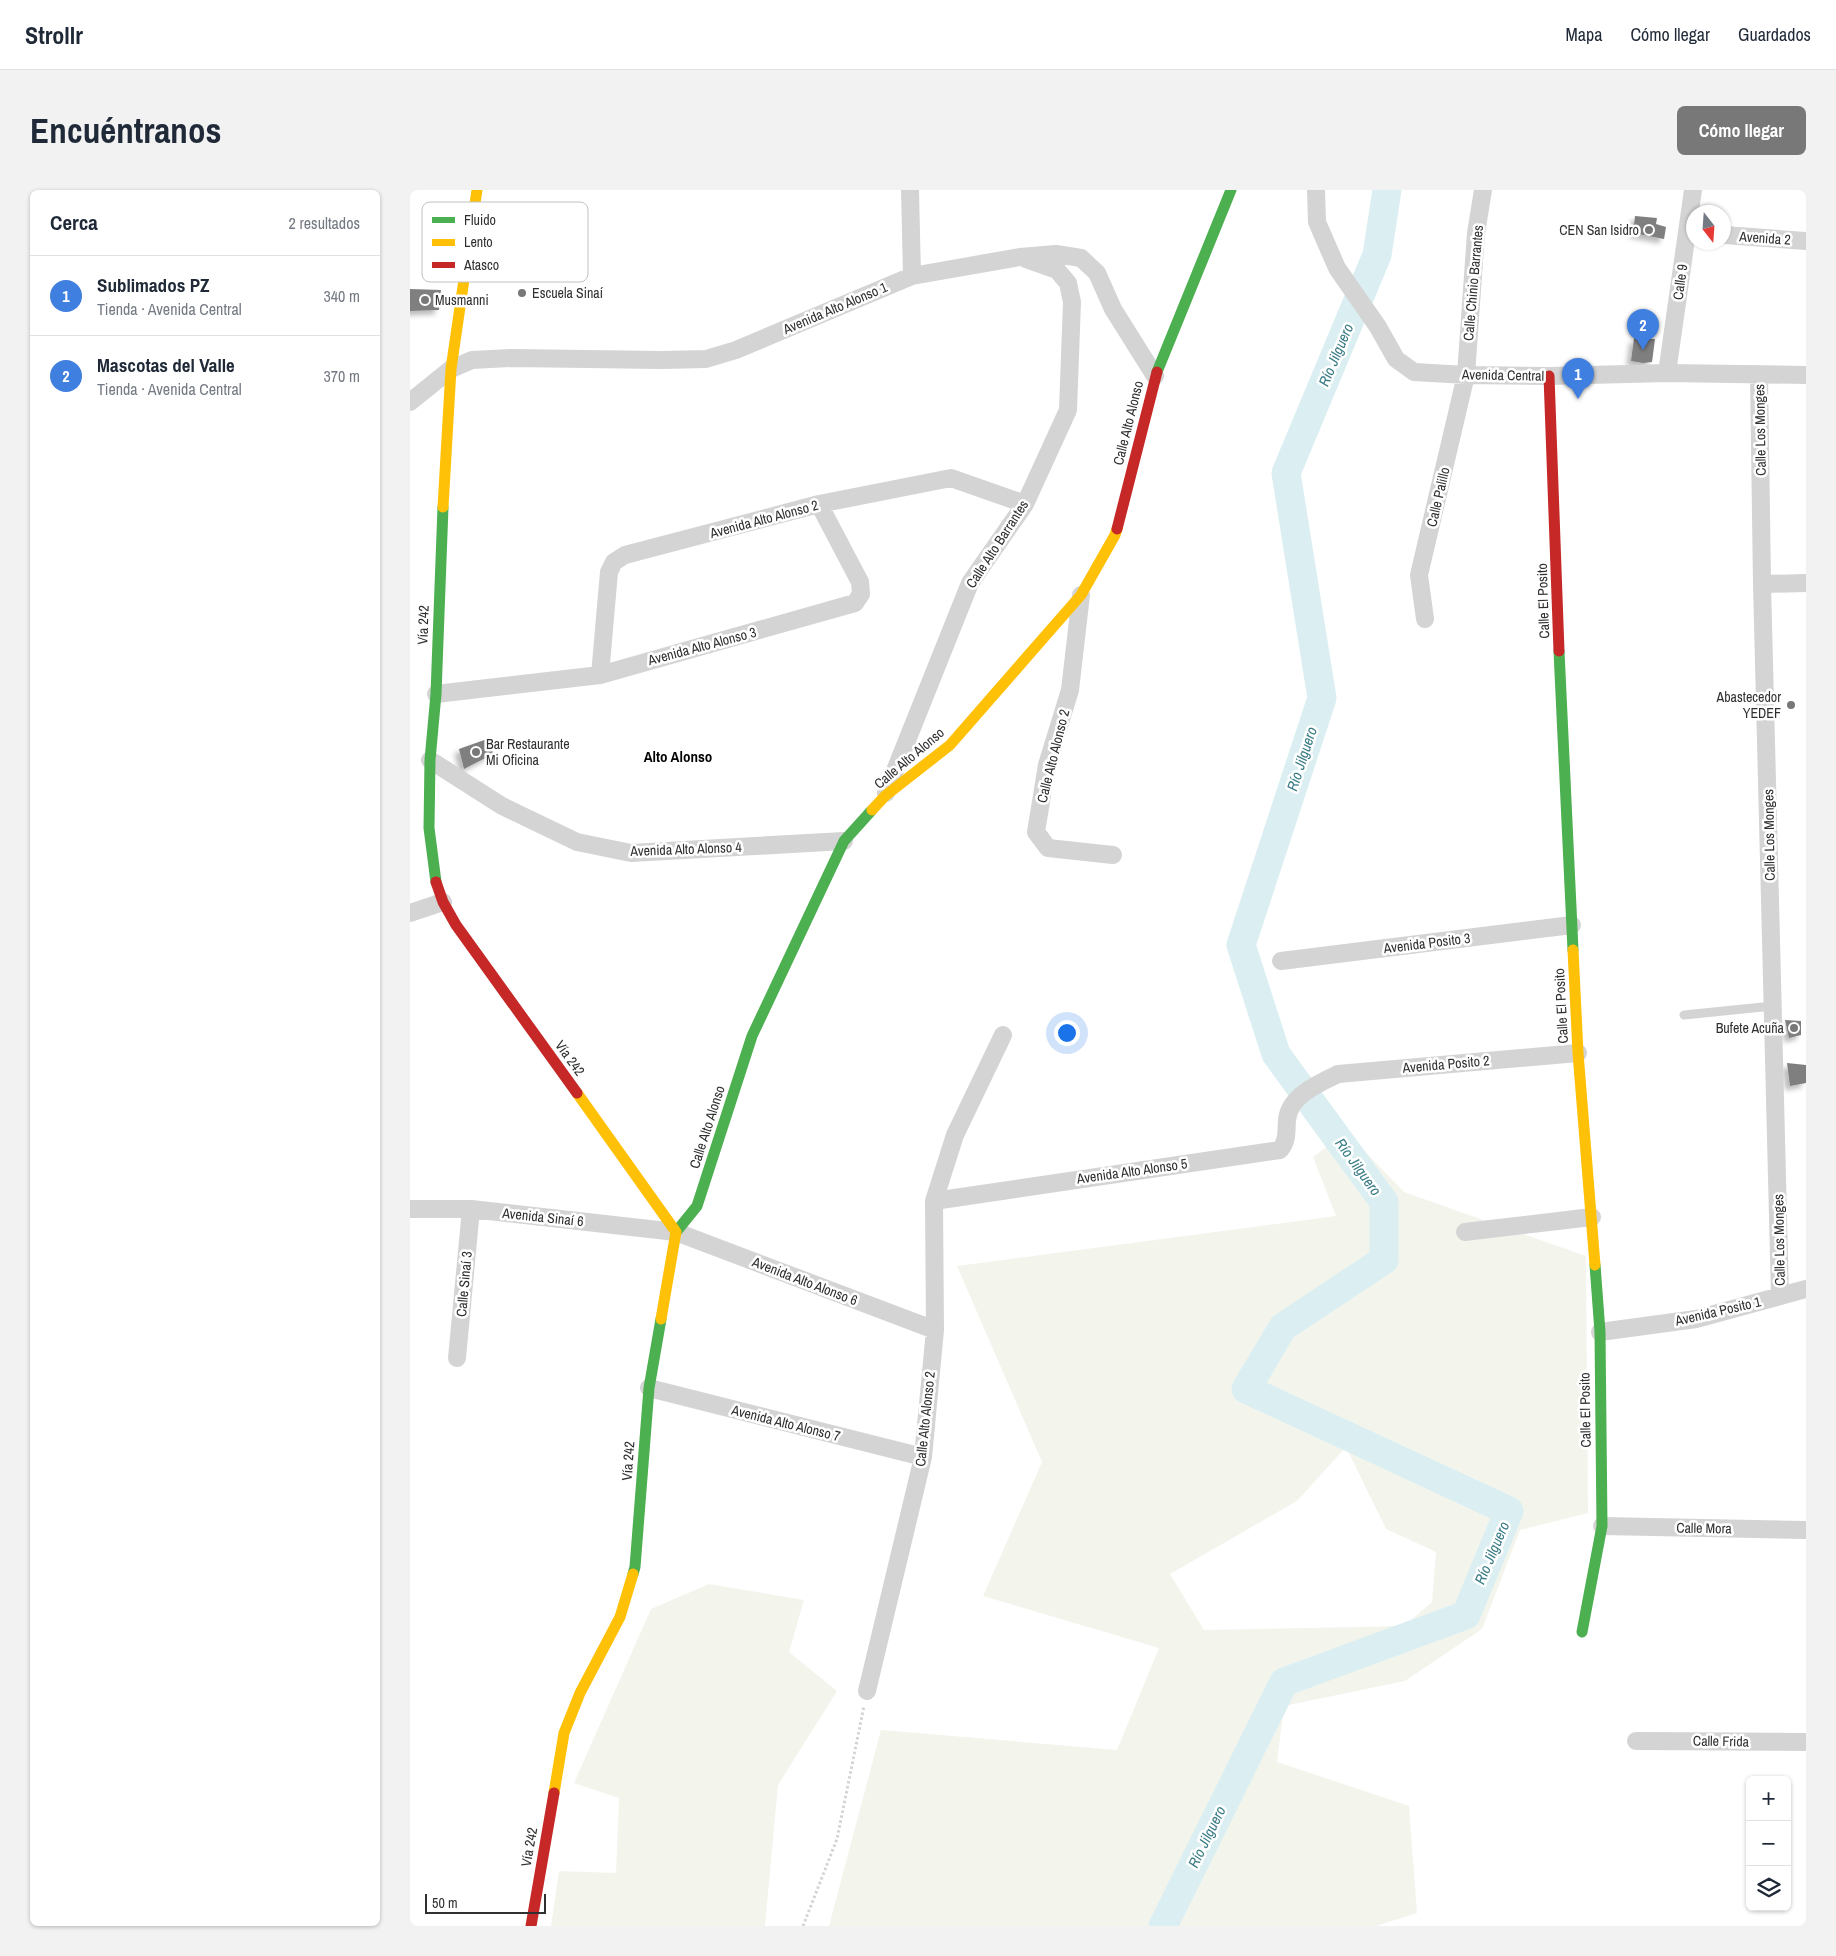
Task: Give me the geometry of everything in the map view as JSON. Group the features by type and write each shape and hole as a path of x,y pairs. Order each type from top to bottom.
{"street":[{"path":"910,190 912,276"},
{"path":"1156,376 1231,190"},
{"name":"Avenida Central","path":"1316,190 1316,222 1337,268 1378,327 1396,360 1414,372 1550,376 1667,373 1806,374"},
{"name":"Calle Chinio Barrantes","path":"1466,375 1476,233 1483,190"},
{"name":"Calle 9","path":"1692,205 1693,190"},
{"name":"Avenida 2","path":"1731,236 1806,241"},
{"name":"Calle 9","path":"1667,373 1687,250"},
{"name":"Avenida Alto Alonso 1","path":"410,402 452,369 472,360 511,358 706,359 736,350 912,276 1020,257 1056,254 1081,258 1097,273 1113,309 1156,376"},
{"name":"Calle Alto Barrantes","path":"885,796 908,743 970,583 1025,504 1068,410 1072,302 1068,282 1057,270 1020,257"},
{"name":"Vía 242","path":"465,282 452,369 441,537 436,694 430,760 429,828 434,877 443,902 456,924 676,1232 649,1388 635,1568 620,1618 580,1693 564,1733 531,1926"},
{"name":"Calle Los Monges","path":"1760,374 1762,584 1780,1296"},
{"name":"Calle Palillo","path":"1425,619 1419,576 1466,375"},
{"name":"Calle Alto Alonso","path":"676,1232 697,1206 752,1036 844,841 885,796 950,745 1081,595 1115,535 1156,376"},
{"name":"Calle El Posito","path":"1550,376 1560,676 1578,1052 1600,1332 1602,1526 1582,1632"},
{"name":"Avenida Alto Alonso 2","path":"600,674 610,572 614,562 625,556 819,504 951,478 1025,504"},
{"name":"Avenida Alto Alonso 3","path":"436,694 600,674 855,602 861,594 860,582 819,504"},
{"path":"1762,584 1806,582"},
{"name":"Calle Alto Alonso 2","path":"1081,595 1070,690 1047,765 1036,832 1048,848 1113,855"},
{"name":"Avenida Alto Alonso 4","path":"430,760 502,806 577,842 631,853 844,841"},
{"path":"410,913 443,902"},
{"name":"Avenida Posito 3","path":"1281,960 1572,925"},
{"name":"Calle Alto Alonso 2","path":"867,1691 923,1457 934,1330 934,1200 955,1135 1003,1035"},
{"name":"Avenida Posito 2","path":"1294,1102 1315,1084 1338,1074 1578,1052"},
{"name":"Avenida Alto Alonso 5","path":"934,1200 1280,1150 1288,1135 1287,1118 1294,1102"},
{"name":"Avenida Sinaí 6","path":"410,1209 471,1209 676,1232"},
{"name":"Calle Sinaí 3","path":"457,1358 471,1209"},
{"path":"1465,1232 1592,1217"},
{"name":"Avenida Alto Alonso 6","path":"676,1232 934,1330"},
{"name":"Avenida Posito 1","path":"1600,1332 1696,1319 1806,1289"},
{"name":"Avenida Alto Alonso 7","path":"649,1388 923,1457"},
{"name":"Calle Mora","path":"1602,1526 1806,1530"},
{"name":"Calle Frida","path":"1636,1741 1806,1742"}],"lane":[{"path":"1684,1015 1773,1006"}],"path":[{"path":"803,1926 837,1839 867,1691"}],"shaded area":[{"path":"1346,1132 1404,1192 1586,1256 1588,1513 1520,1530 1482,1629 1405,1681 1284,1706 1277,1762 1409,1806 1417,1913 1376,1926 829,1926 881,1730 1117,1750 1159,1648 983,1596 1042,1462 957,1266 1336,1216 1313,1157","holes":["1346,1447 1386,1529 1436,1552 1432,1602 1404,1626 1204,1630 1170,1574 1297,1501"]},
{"path":"709,1584 804,1600 789,1652 837,1691 778,1785 765,1926 551,1926 559,1871 616,1873 619,1798 574,1783 651,1609"}],"building":[{"name":"CEN San Isidro","path":"1635,216 1657,218 1656,224 1666,227 1664,239 1633,233"},
{"name":"Musmanni","path":"410,289 441,290 439,310 410,311"},
{"path":"1634,338 1655,339 1652,362 1631,361"},
{"name":"Bar Restaurante Mi Oficina","path":"490,738 493,754 464,769 459,749"},
{"name":"Bufete Acuña","path":"1785,1020 1801,1021 1801,1035 1789,1038"},
{"path":"1787,1063 1806,1065 1806,1083 1790,1086"}],"waterway":[{"name":"Río Jilguero","path":"1163,1926 1284,1682 1466,1615 1509,1511 1246,1389 1283,1327 1384,1260 1384,1202 1276,1054 1241,945 1322,698 1286,473 1377,255 1387,190"}],"traffic: fast":[{"path":"1157,372 1231,190"},
{"path":"436,882 429,828 430,760 436,694 443,507"},
{"path":"1559,651 1573,950"},
{"path":"676,1232 697,1206 752,1036 844,841 872,810"},
{"path":"1582,1632 1602,1526 1600,1332 1595,1265"},
{"path":"633,1574 649,1388 661,1319"}],"traffic: slow":[{"path":"475,202 477,190"},
{"path":"443,507 451,369 464,282"},
{"path":"872,810 885,796 950,745 1081,595 1117,529"},
{"path":"1573,950 1578,1053 1595,1265"},
{"path":"577,1093 676,1232 661,1319"},
{"path":"554,1793 564,1733 580,1693 620,1617 633,1574"}],"traffic: jam":[{"path":"1117,529 1157,372"},
{"path":"1549,376 1559,651"},
{"path":"436,882 443,902 456,925 577,1093"},
{"path":"531,1926 554,1793"}],"place":[{"name":"CEN San Isidro","path":"1649,230"},
{"name":"Escuela Sinaí","path":"522,293"},
{"name":"Musmanni","path":"425,300"},
{"name":"Mascotas del Valle","path":"1643,350"},
{"name":"Sublimados PZ","path":"1578,399"},
{"name":"Abastecedor YEDEF","path":"1791,705"},
{"name":"Bar Restaurante Mi Oficina","path":"476,752"},
{"name":"Bufete Acuña","path":"1794,1028"}],"district":[{"name":"Alto Alonso","path":"678,757"}]}
